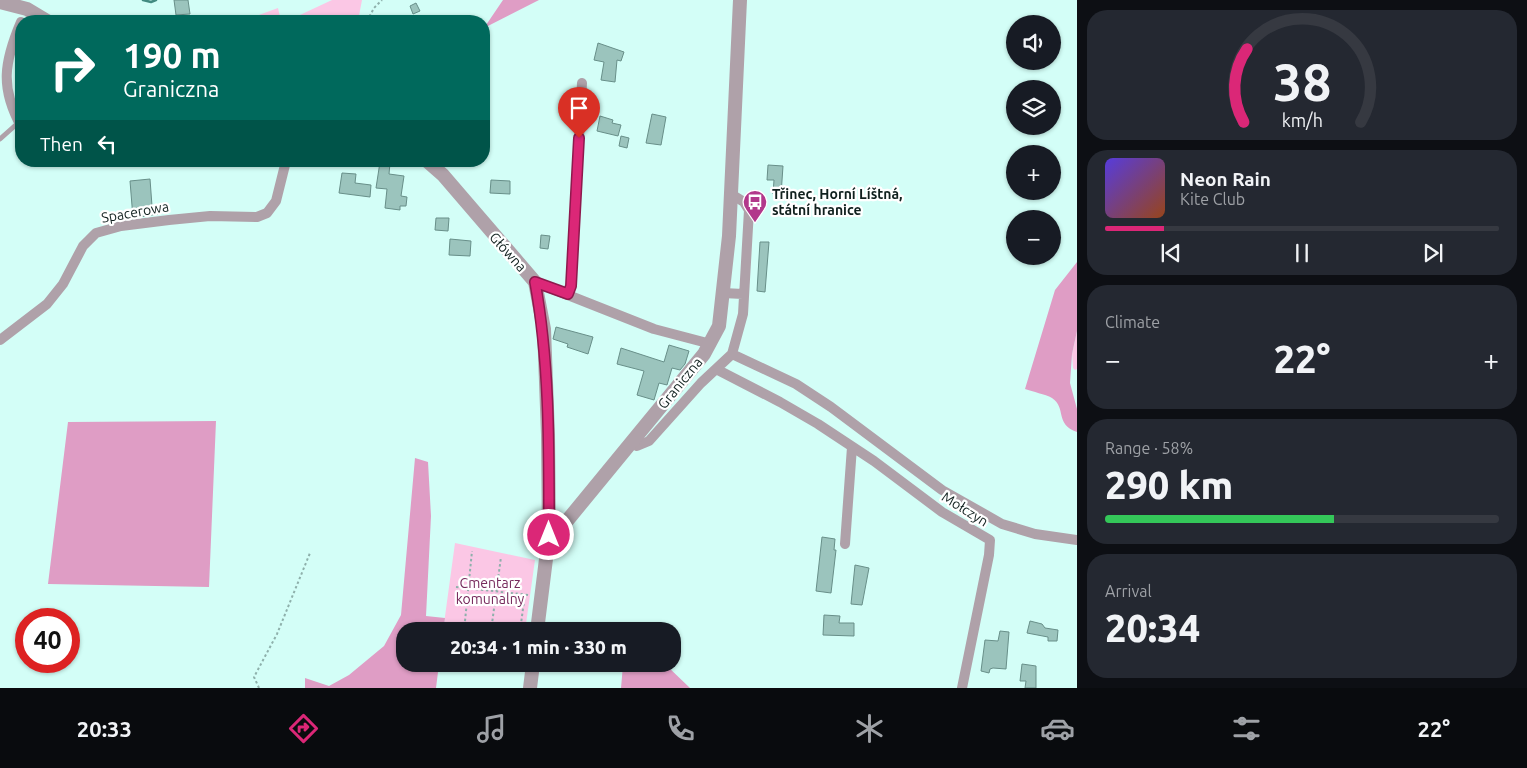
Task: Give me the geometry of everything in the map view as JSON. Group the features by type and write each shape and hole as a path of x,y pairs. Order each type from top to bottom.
{"street":[{"path":"711,344 719,326 723,293 731,194 740,0"},
{"path":"0,2 24,13"},
{"path":"15,36 3,66 1,87 6,103 15,116"},
{"path":"568,294 571,286 582,83"},
{"name":"Spacerowa","path":"0,340 47,304 63,284 83,246 96,233 122,226 169,220 210,216 257,216 267,213 276,201 284,167"},
{"name":"Główna","path":"433,167 535,282 544,330 549,535 538,622"},
{"path":"631,443 637,446 649,441 732,354 742,314 749,210 744,202 731,194"},
{"name":"Graniczna","path":"535,282 654,329 711,344 566,522 557,532 549,535"},
{"path":"723,293 743,294"},
{"path":"732,354 796,384 831,407 942,490 1002,524 1035,534 1077,540"},
{"name":"Mołczyn","path":"716,369 780,402 852,447 942,512 990,540 988,564 962,688"},
{"path":"844,544 852,447"},
{"path":"530,688 532,672"}],"lane":[{"path":"0,139 15,128"}],"path":[{"path":"370,15 382,0"},
{"path":"465,622 472,551"},
{"path":"259,688 254,677 277,634 310,553"},
{"path":"492,622 501,557"},
{"path":"456,587 542,596"},
{"path":"521,622 525,594"}],"green space":[{"path":"332,0 362,0 359,15 300,15"},
{"path":"278,8 280,15 259,15"},
{"path":"1077,331 1077,369 1075,370 1073,368 1072,354"},
{"name":"Cmentarz komunalny","path":"455,543 535,560 526,622 444,622"}],"shaded area":[{"path":"503,0 539,0 490,25 490,19"},
{"path":"1077,262 1077,331 1072,354 1070,383 1077,409 1077,432 1066,425 1059,406 1052,398 1025,389 1055,290"},
{"path":"216,421 209,587 48,584 68,422"},
{"path":"415,458 428,462 431,516 426,616 445,618 444,622 397,622 401,615"},
{"path":"396,624 396,672 438,672 436,688 305,688 305,678 329,686 349,675 384,646"},
{"path":"622,672 673,672 690,688 621,688"}],"building":[{"path":"174,0 188,0 190,14 176,15"},
{"path":"416,3 420,11 413,14 410,6"},
{"path":"598,43 624,52 621,61 617,60 615,82 601,80 604,62 594,60"},
{"path":"652,114 666,117 661,145 646,143"},
{"path":"600,116 613,120 612,123 621,125 618,136 597,131"},
{"path":"621,136 629,138 627,148 619,146"},
{"path":"768,165 783,166 781,195 773,194 774,180 767,180"},
{"path":"379,167 390,167 389,174 404,176 401,196 407,197 406,206 400,206 400,210 385,208 387,189 376,188"},
{"path":"342,173 356,174 355,183 371,185 370,197 339,193"},
{"path":"150,179 152,206 157,206 158,214 133,218 130,181"},
{"path":"491,180 510,181 510,194 490,193"},
{"path":"436,218 449,218 448,231 435,230"},
{"path":"541,235 550,236 548,249 540,248"},
{"path":"450,239 471,241 470,256 449,255"},
{"path":"760,242 769,242 765,292 757,291"},
{"path":"556,327 593,337 588,354 567,347 568,344 553,339"},
{"path":"669,345 689,351 685,364 680,370 672,368 667,385 659,383 654,400 637,395 644,371 617,364 621,348 664,362"},
{"path":"822,537 835,539 834,550 836,550 831,593 816,591"},
{"path":"855,565 869,568 862,605 851,604"},
{"path":"824,615 840,616 839,623 854,623 854,636 823,635"},
{"path":"1030,621 1042,624 1045,628 1058,630 1057,641 1048,641 1048,637 1027,633"},
{"path":"1000,631 1009,632 1006,669 993,668 990,669 989,673 981,671 985,640 998,641"},
{"path":"1022,664 1036,666 1036,688 1025,688 1026,681 1020,681"}],"waterway":[{"path":"143,0 151,2 156,0"}],"place":[{"name":"Třinec, Horní Líštná, státní hranice","path":"755,223"}],"route":[{"path":"549,535 544,330 535,282 568,294 571,286 579,138"}]}
